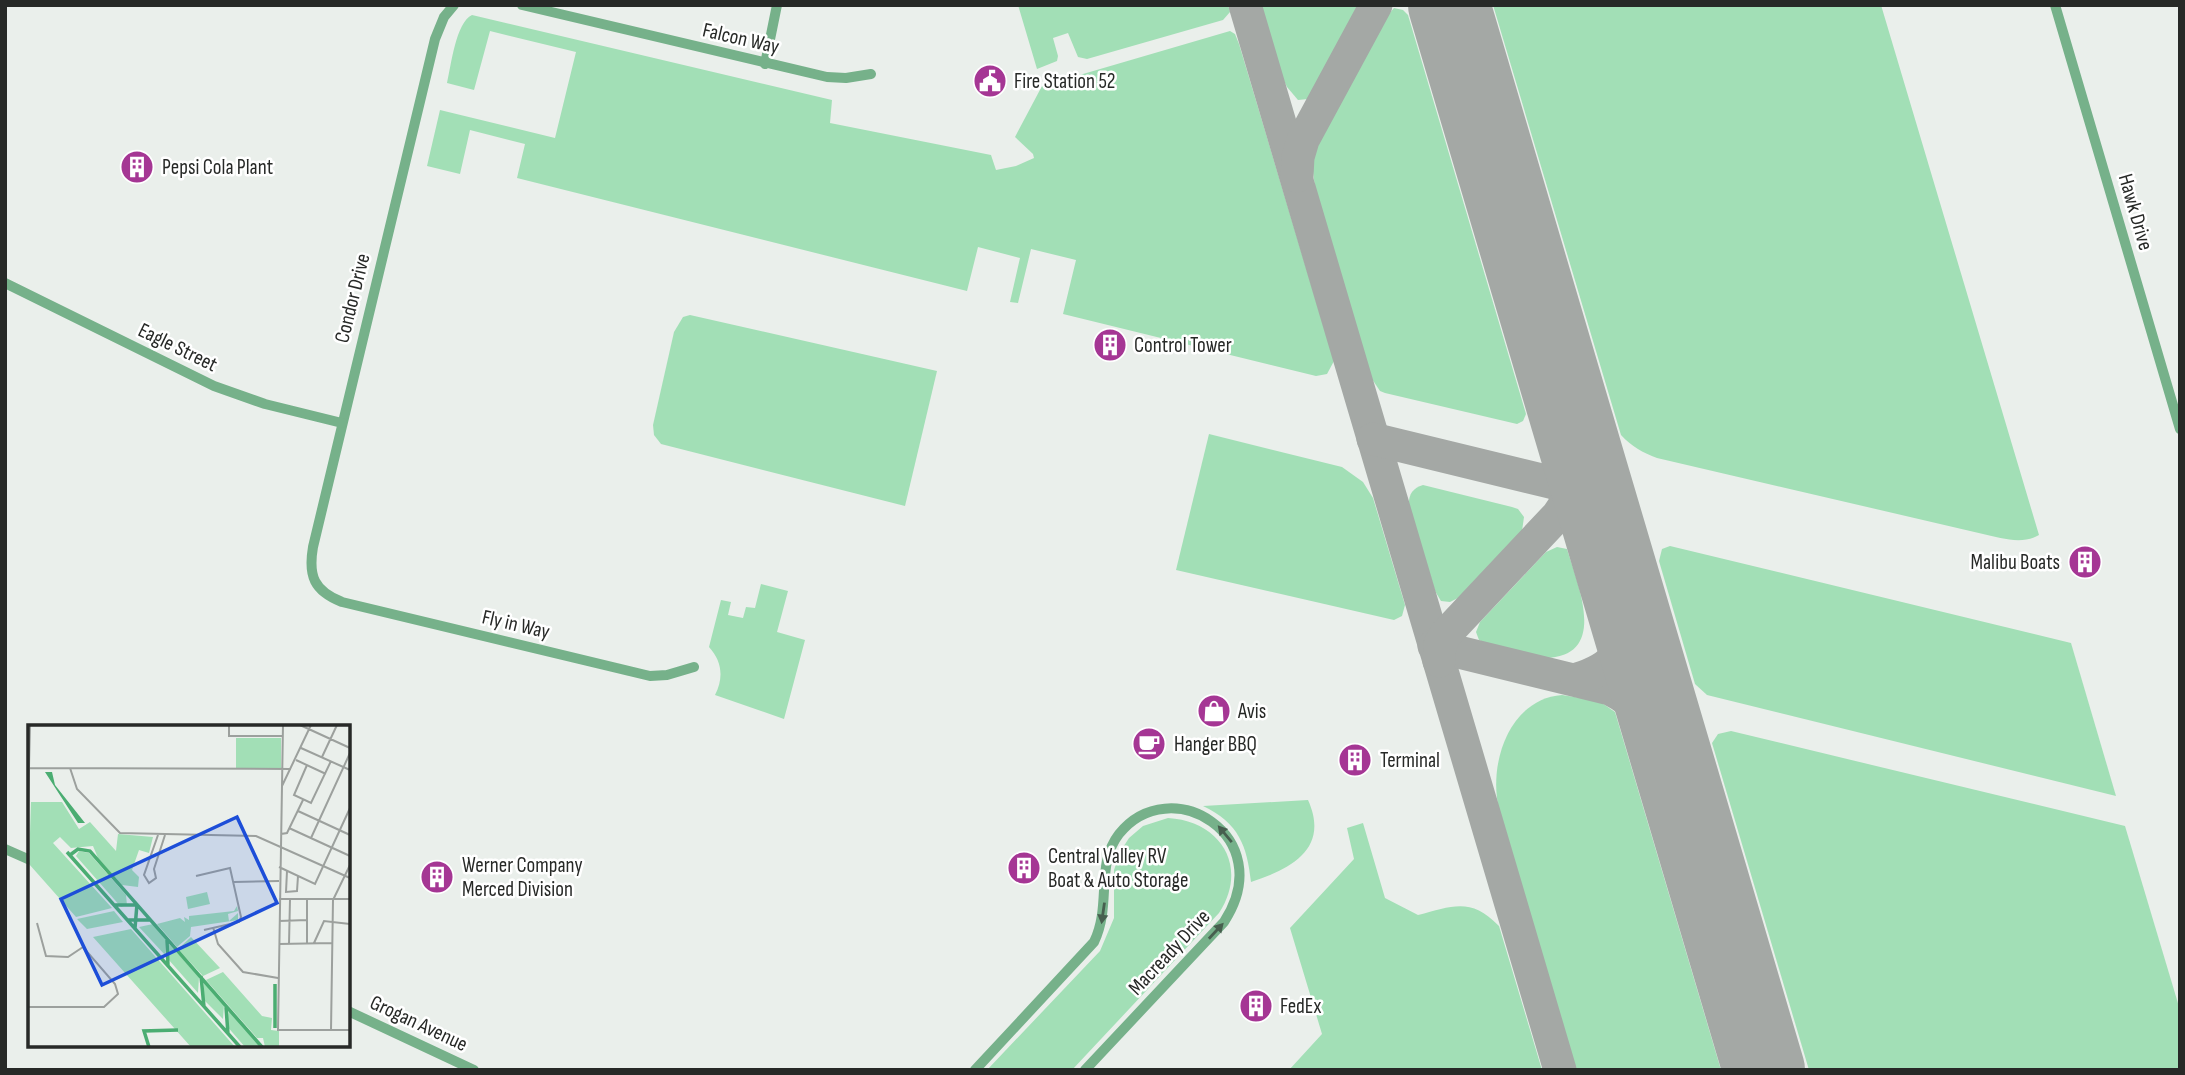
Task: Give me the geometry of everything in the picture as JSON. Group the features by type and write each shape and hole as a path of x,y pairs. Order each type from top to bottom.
{"street":[{"name":"Condor Drive","path":"330,597 314,583 309,567 435,39 444,17 454,5"},
{"name":"Falcon Way","path":"522,5 827,77 846,78 871,74"},
{"path":"765,64 777,5"},
{"name":"Hawk Drive","path":"2055,5 2180,429"},
{"name":"Eagle Street","path":"5,283 214,386 265,404 342,423"},
{"name":"Fly in Way","path":"330,597 650,676 667,675 694,667"},
{"name":"Macready Drive","path":"975,1070 1094,942 1104,911 1107,855 1120,833 1138,817 1161,809 1188,812 1209,819 1225,832 1237,851 1238,892 1231,912 1085,1070"},
{"path":"5,849 28,859"},
{"name":"Grogan Avenue","path":"350,1012 474,1070"}],"green space":[{"path":"1018,5 1228,5 1230,12 1223,20 1087,59 1078,57 1068,33 1053,38 1057,61 1037,69"},
{"path":"1261,5 1361,5 1308,99 1298,100 1282,77"},
{"path":"1493,5 1881,5 2039,535 2026,540 1997,537 1657,458 1625,439 1621,435"},
{"path":"1394,8 1403,10 1408,15 1526,414 1523,421 1517,424 1385,393 1380,391 1370,376 1315,187 1312,164 1315,146 1383,21"},
{"path":"472,15 832,100 830,123 991,155 996,170 1016,166 1034,158 1015,137 1042,86 1230,31 1235,34 1239,44 1334,361 1327,374 1316,376 1063,314 1076,260 1031,249 1018,303 1010,302 1020,258 978,247 967,291 517,178 525,144 470,130 460,174 427,166 440,110 555,138 576,52 490,31 474,90 447,83 458,35 466,19"},
{"path":"690,315 937,371 905,506 661,444 654,435 653,425 674,332 683,317"},
{"path":"1209,434 1342,467 1363,482 1373,498 1405,605 1402,616 1394,620 1176,570"},
{"path":"1423,485 1512,507 1518,509 1524,517 1522,531 1458,598 1450,602 1441,601 1435,591 1409,506 1412,493"},
{"path":"1670,546 2071,643 2116,796 1707,695 1695,684 1659,561 1662,549"},
{"path":"1557,547 1567,549 1582,598 1583,632 1577,645 1565,654 1545,658 1516,653 1479,640 1476,632 1480,622 1546,552"},
{"path":"761,584 788,591 777,632 805,640 784,719 715,695 720,682 720,670 717,658 709,647 721,600 731,602 728,615 743,618 746,607 755,608"},
{"path":"1562,695 1599,701 1615,712 1721,1070 1576,1070 1496,791 1500,754 1516,721 1528,708 1544,699"},
{"path":"1731,731 2125,826 2180,1010 2180,1070 1809,1070 1712,743 1718,734"},
{"path":"1308,800 1314,817 1314,832 1303,855 1280,871 1251,882 1247,857 1239,837 1225,820 1203,806"},
{"path":"1168,818 1187,821 1203,828 1225,849 1231,879 1228,896 1219,913 1072,1070 987,1070 1100,951 1114,918 1114,870 1120,852 1129,838 1143,826"},
{"path":"1363,823 1385,898 1418,915 1452,907 1470,907 1499,926 1542,1070 1289,1070 1322,1034 1290,928 1354,859 1347,828"}],"taxiway":[{"path":"1245,5 1560,1070"},
{"path":"1297,176 1298,157 1303,140 1376,5"},
{"path":"1444,5 1455,26"},
{"path":"1439,661 1440,644 1446,634 1558,515 1565,504 1576,472 1574,426"},
{"path":"1373,439 1554,483 1573,494 1588,508 1609,546"},
{"path":"1577,679 1601,669 1617,655 1626,635 1628,609"},
{"path":"1434,646 1610,689 1631,703 1648,720 1673,762"}],"runway":[{"path":"1449,5 1764,1070"}],"place":[{"name":"Fire Station 52","path":"990,81"},
{"name":"Pepsi Cola Plant","path":"137,167"},
{"name":"Control Tower","path":"1110,345"},
{"name":"Malibu Boats","path":"2085,562"},
{"name":"Avis","path":"1214,711"},
{"name":"Hanger BBQ","path":"1149,744"},
{"name":"Terminal","path":"1355,760"},
{"name":"Central Valley RV Boat & Auto Storage","path":"1024,868"},
{"name":"Werner Company Merced Division","path":"437,877"},
{"name":"FedEx","path":"1256,1006"}]}
